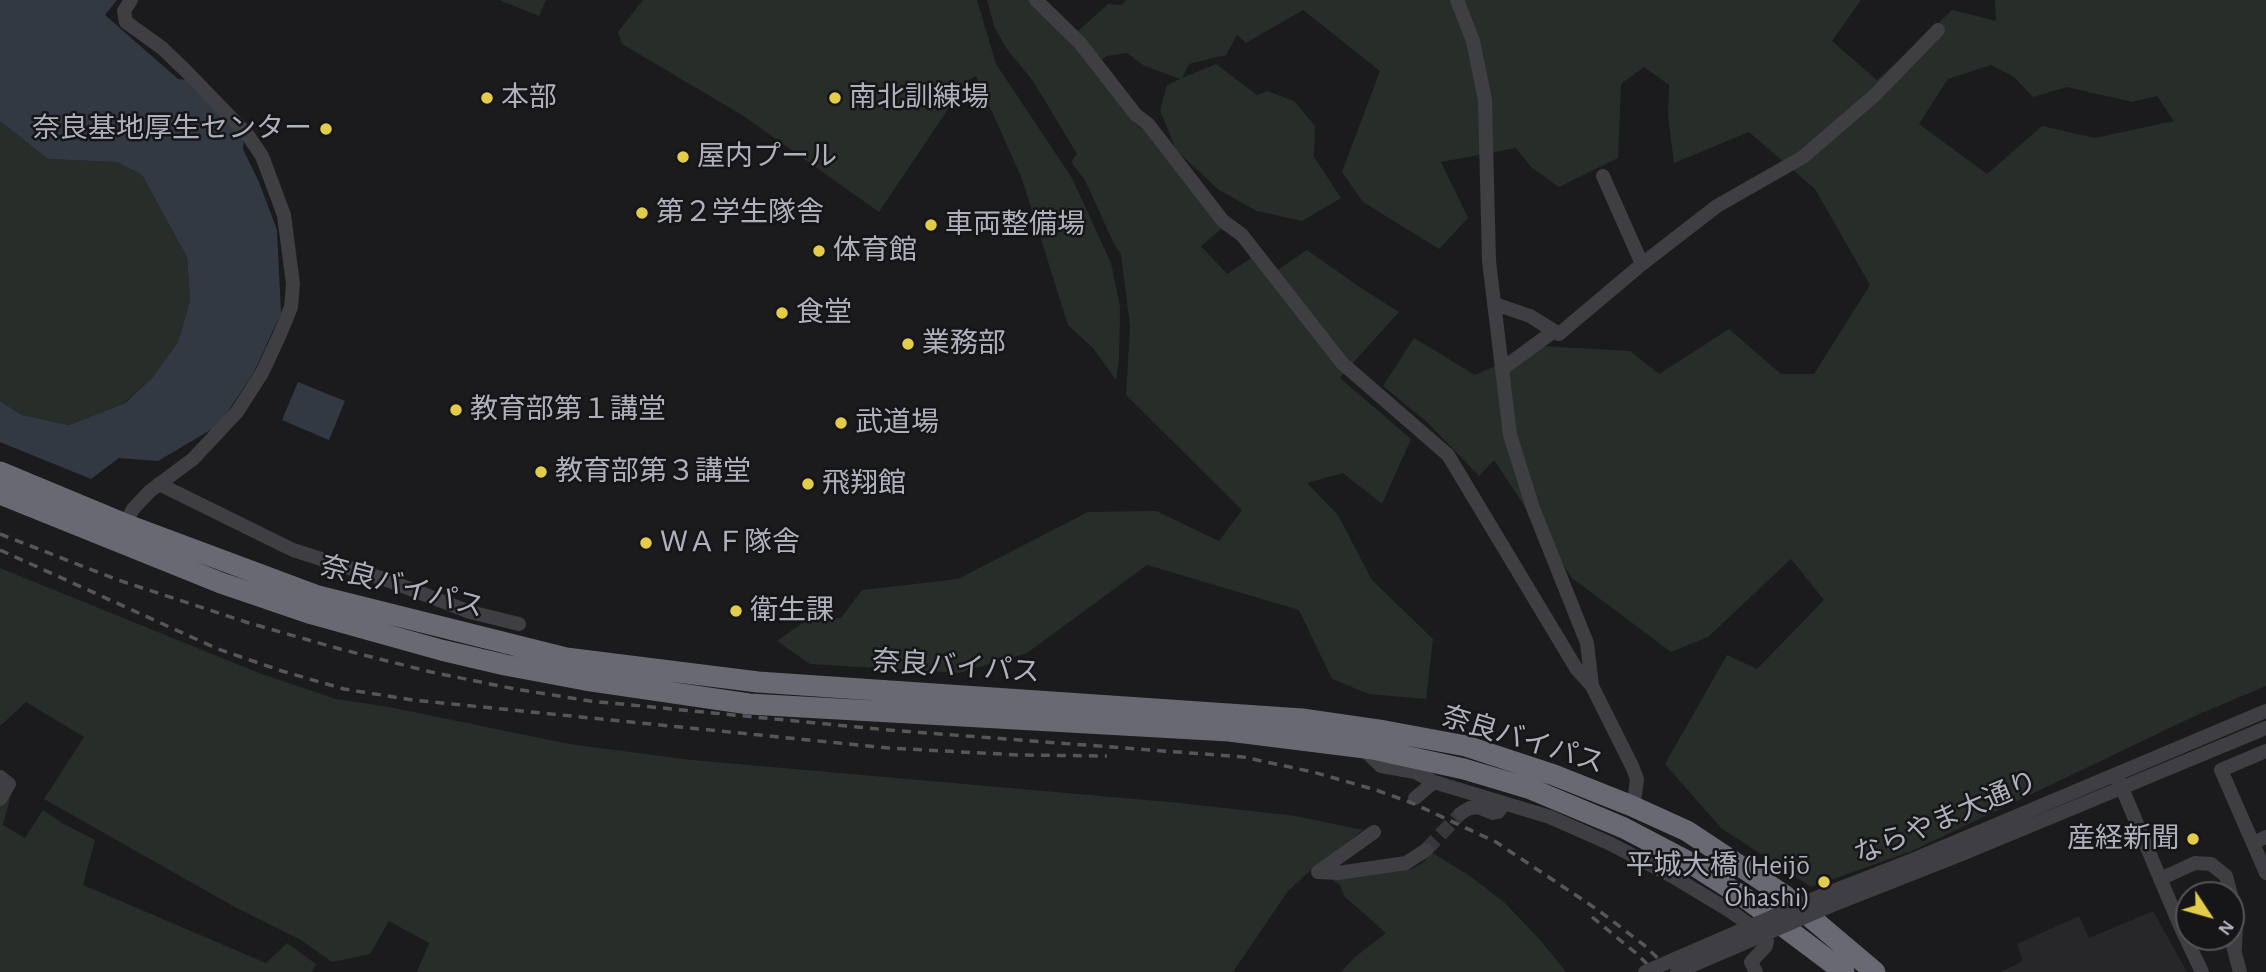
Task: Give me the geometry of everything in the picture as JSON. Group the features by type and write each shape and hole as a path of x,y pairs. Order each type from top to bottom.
{"highway":[{"name":"奈良バイパス","path":"0,472 221,583 312,614 442,650 585,680 749,704 1229,731 1362,748 1465,769 1531,789 1624,828 1687,861 1751,902 1844,972"},
{"name":"奈良バイパス","path":"0,494 318,596 566,658 758,682 1302,719 1466,746 1553,775 1633,806 1687,831 1784,895 1875,972"},
{"path":"1784,895 1892,972"},
{"path":"1751,902 1826,972"}],"street":[{"path":"120,533 133,509 159,484 192,459 237,412 262,373 280,334 291,307 293,284 284,215 262,156 247,134 185,70 162,48 127,22 124,11 131,0"},
{"path":"1036,0 1080,43 1136,115 1148,124 1223,221 1242,235 1342,363 1448,455 1576,668 1592,686 1632,766 1637,779 1635,795"},
{"path":"1457,0 1473,41 1485,100 1489,261 1510,435 1532,508 1587,643 1592,686"},
{"path":"1495,304 1531,316 1559,334 1642,264 1717,206 1803,157 1875,94 1938,30"},
{"path":"1603,176 1642,264"},
{"path":"1502,369 1554,331"},
{"path":"159,484 293,550 387,580 470,612 519,624"},
{"path":"448,630 453,605"},
{"name":"ならやま大通り","path":"1645,972 1827,900 1962,855 2266,710"},
{"name":"ならやま大通り","path":"2119,780 2266,728"},
{"path":"1362,748 1381,766 1415,772 1434,782 1550,817 1611,844 1672,876 1765,935 1768,942 1766,946 1751,962 1756,972"},
{"path":"2266,751 2221,770 2259,840 2266,873"},
{"path":"0,777 9,784 0,799"},
{"path":"2119,780 2160,879 2175,908"},
{"path":"1415,798 1434,782"},
{"path":"1461,813 1478,807 1493,813 1498,812 1504,803"},
{"path":"1374,832 1318,872 1338,873 1405,863 1426,850"},
{"path":"2160,879 2195,863 2211,864 2226,876 2227,881"},
{"name":"ならやま大通り","path":"1677,972 1827,900"},
{"path":"2194,951 2202,972"},
{"path":"2235,951 2240,972"}],"shaded area":[{"path":"0,0 117,0 105,15 178,79 187,80 244,138 243,149 277,230 281,313 254,372 219,425 158,461 119,458 91,479 0,442 0,401 22,415 69,425 125,403 153,377 178,342 190,301 187,257 142,175 117,162 48,159 0,121"},
{"path":"499,0 546,0 539,16"},
{"name":"南北訓練場","path":"643,0 977,0 996,64 1072,178 1111,263 1120,307 1116,380 1093,348 1068,325 1022,179 976,76 967,81 879,212 742,115 622,44 618,32"},
{"path":"987,0 1029,0 1087,58 1135,124 1157,139 1225,226 1201,246 1227,274 1253,257 1346,370 1340,378 1411,439 1382,504 1343,473 1307,483 1338,515 1372,580 1433,639 1426,699 1369,694 1332,679 1299,610 1147,565 1027,653 959,673 810,664 777,641 808,619 841,618 862,590 958,579 1088,512 1156,511 1219,541 1242,510 1126,395 1130,326 1121,254 1085,180 1073,165 1072,160 1077,154 1033,81 1006,48 994,26"},
{"path":"1126,0 1861,0 1832,41 1877,80 1952,10 1996,21 1995,0 2266,0 2266,686 2197,715 1912,851 1811,887 1721,828 1665,764 1727,655 1757,669 1824,600 1791,559 1708,637 1671,652 1572,578 1494,460 1479,476 1428,423 1383,386 1414,338 1475,375 1540,346 1630,351 1659,374 1729,329 1781,374 1814,374 1870,285 1815,189 1749,132 1674,163 1668,116 1669,85 1644,67 1621,84 1618,158 1559,187 1531,167 1516,148 1441,162 1468,218 1439,249 1363,202 1342,172 1380,71 1303,10 1246,43 1237,35 1226,55 1189,64 1182,78 1216,64 1257,95 1267,91 1294,101 1315,126 1314,157 1341,198 1302,221 1257,211 1219,190 1176,150 1160,110 1167,85 1180,79 1143,65 1127,53 1107,56 1102,60 1077,32 1108,4 1122,5","holes":["1991,65 2014,77 2033,97 2067,87 2132,102 2157,96 2174,121 2095,138 2042,126 1987,174 1919,124 1948,79"]},
{"path":"0,121 48,159 117,162 142,175 187,257 190,301 178,342 153,377 124,403 69,425 22,415 0,401"},
{"path":"1307,250 1399,312 1351,365 1276,271"},
{"path":"298,382 345,401 329,440 282,420"},
{"path":"0,568 259,673 336,699 389,707 569,744 692,760 1180,803 1296,816 1363,830 1288,891 1233,972 417,972 429,943 389,921 370,954 332,962 301,940 233,906 44,799 84,737 26,702 0,726"},
{"path":"12,791 3,825 25,838 43,810 95,840 83,885 266,963 287,943 316,964 312,972 0,972 0,807"},
{"path":"1431,852 1470,876 1505,903 1566,972 1341,972 1355,957 1386,933 1344,896 1340,885 1331,879 1412,869 1424,862"},
{"path":"2153,911 2187,972 2000,972 2023,961 2017,944 2079,916 2089,938"}],"tunnel":[{"path":"1426,850 1461,813"}],"railway":[{"path":"0,534 118,580 249,623 431,672 515,689 590,701 888,730 1243,757 1313,772 1412,803 1496,842 1598,910 1644,945 1672,972"},
{"path":"0,550 218,649 344,689 413,700 888,748 1019,755 1107,756"},
{"path":"1592,917 1655,972"}],"place":[{"name":"本部","path":"487,98"},
{"name":"南北訓練場","path":"835,98"},
{"name":"奈良基地厚生センター","path":"326,129"},
{"name":"屋内プール","path":"683,157"},
{"name":"第２学生隊舎","path":"642,213"},
{"name":"車両整備場","path":"931,225"},
{"name":"体育館","path":"819,251"},
{"name":"食堂","path":"782,313"},
{"name":"業務部","path":"908,344"},
{"name":"教育部第１講堂","path":"456,410"},
{"name":"武道場","path":"841,423"},
{"name":"教育部第３講堂","path":"541,472"},
{"name":"飛翔館","path":"808,484"},
{"name":"ＷＡＦ隊舎","path":"646,543"},
{"name":"衛生課","path":"736,611"},
{"name":"産経新聞","path":"2193,839"},
{"name":"平城大橋 (Heijō Ōhashi)","path":"1824,882"}]}
